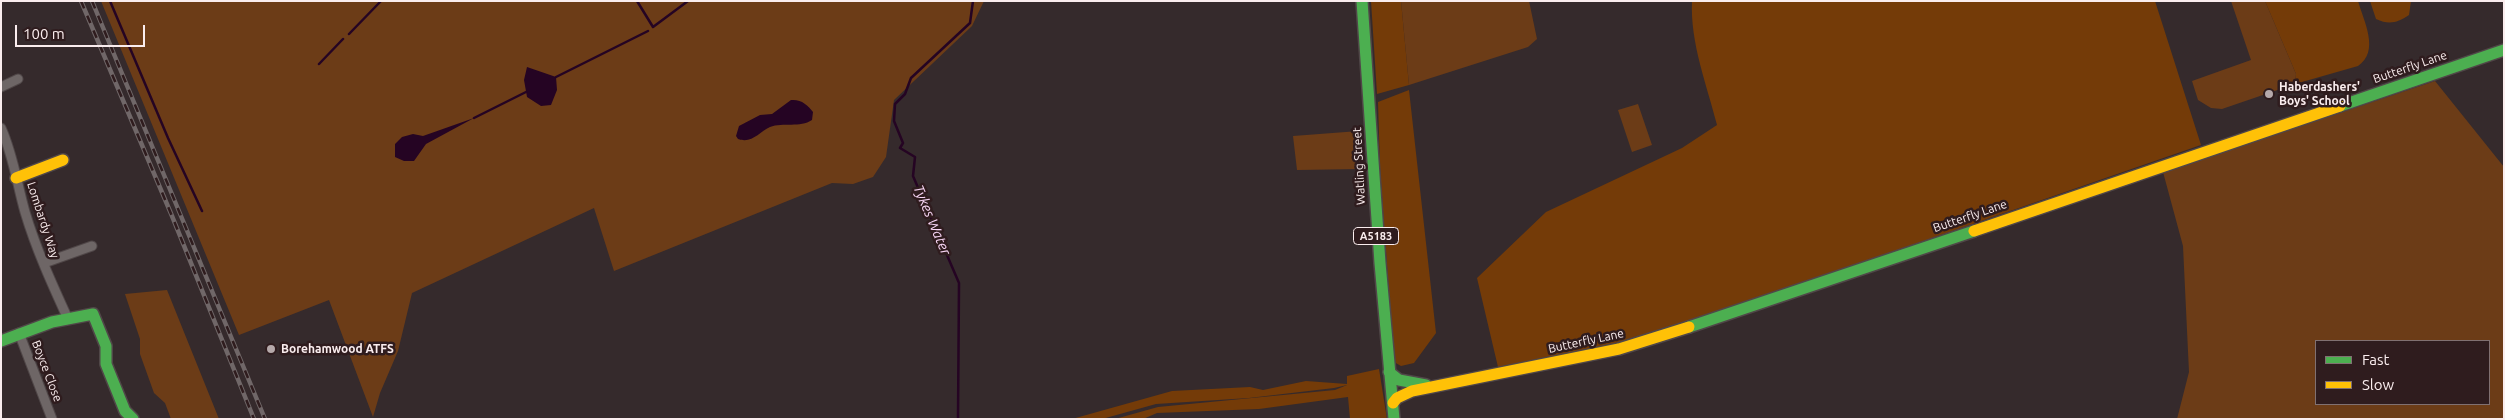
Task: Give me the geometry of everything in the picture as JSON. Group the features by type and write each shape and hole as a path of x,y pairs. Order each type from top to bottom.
{"street":[{"name":"Watling Street","path":"1362,1 1376,233 1394,419"},
{"name":"Butterfly Lane","path":"1393,403 1405,394 1438,385 1619,349 1735,313 2504,50"},
{"path":"1,87 18,79"},
{"name":"Lombardy Way","path":"1,128 7,141 26,212 44,263 68,319"},
{"path":"16,178 63,160"},
{"path":"44,263 92,246"},
{"path":"1,341 19,333 93,314 106,346 106,364 125,411 132,419"},
{"name":"Boyce Close","path":"19,333 52,419"},
{"name":"Butterfly Lane","path":"1389,372 1404,382 1438,385"},
{"path":"1404,382 1405,394"}],"shaded area":[{"path":"101,1 984,1 972,26 894,100 886,157 873,177 853,184 832,183 614,271 594,208 412,293 398,351 380,393 373,417 329,300 239,335"},
{"path":"1371,1 1401,1 1409,85 1377,94"},
{"path":"1401,1 1529,1 1537,39 1528,47 1409,85"},
{"path":"1692,1 2155,1 2201,145 1724,310 1616,343 1498,367 1477,278 1546,212 1682,148 1717,125 1696,48"},
{"path":"2231,1 2265,1 2296,74 2295,84 2222,109 2211,108 2198,100 2192,81 2251,60"},
{"path":"2265,1 2358,1 2369,44 2365,60 2358,66 2295,84 2296,74"},
{"path":"2370,1 2411,1 2409,15 2393,22 2381,21 2376,19"},
{"path":"527,67 556,77 557,90 551,105 541,106 527,97 524,80"},
{"path":"2435,81 2504,167 2504,419 2177,419 2189,372 2183,246 2163,172"},
{"path":"1409,90 1436,333 1414,363 1401,366 1394,362 1380,168 1378,102"},
{"path":"791,100 804,103 809,107 813,112 812,120 802,124 770,127 751,139 738,139 736,136 739,126 760,115 772,114"},
{"path":"1638,104 1652,145 1632,152 1618,110"},
{"path":"474,118 426,144 414,161 404,161 395,157 395,144 402,137 413,134 423,136"},
{"path":"1359,131 1361,169 1297,170 1293,136"},
{"path":"167,290 219,419 171,419 165,403 154,393 140,354 140,339 125,294"},
{"path":"1379,369 1387,419 1350,419 1348,397 1259,409 1157,413 1143,419 1115,419 1158,407 1335,390 1347,385 1249,398 1156,404 1102,419 1072,419 1172,391 1250,387 1263,390 1306,381 1347,384 1347,376"}],"waterway":[{"path":"110,1 168,138 202,211"},
{"path":"349,34 381,1"},
{"path":"637,1 653,27 688,1"},
{"name":"Tykes Water","path":"958,419 959,283 913,176 915,157 900,148 903,143 894,121 895,104 905,94 911,78 970,23 973,1"},
{"path":"556,77 648,31"},
{"path":"319,64 343,39"},
{"path":"474,118 526,92"}],"railway":[{"path":"81,1 172,216 254,419"},
{"path":"92,1 265,419"}],"traffic: fast":[{"path":"1362,1 1380,263 1394,419"},
{"path":"2340,106 2504,50"},
{"path":"1689,327 1974,231"},
{"path":"1,341 52,322 93,314 106,346 106,364 125,411 133,419"},
{"path":"1389,372 1399,380 1426,385"}],"traffic: slow":[{"path":"1974,231 2340,106"},
{"path":"16,178 63,160"},
{"path":"1393,403 1397,398 1412,391 1619,349 1689,327"}],"place":[{"name":"Haberdashers' Boys' School","path":"2269,94"},
{"name":"Borehamwood ATFS","path":"271,349"}]}
